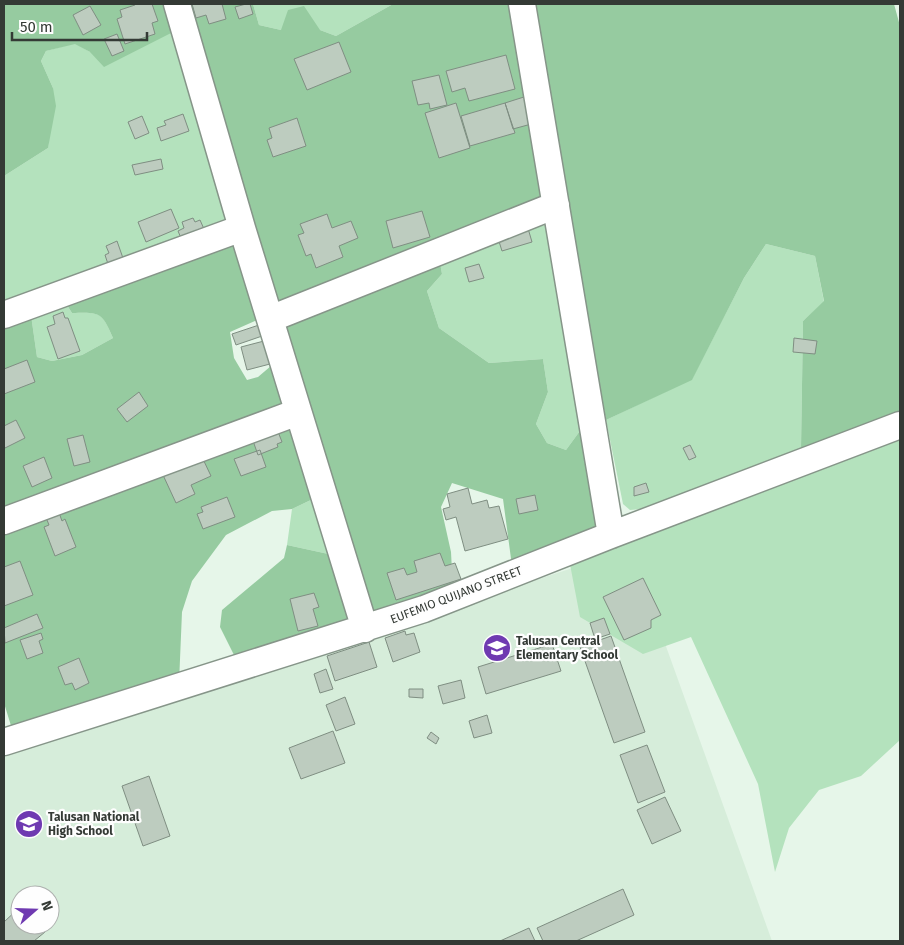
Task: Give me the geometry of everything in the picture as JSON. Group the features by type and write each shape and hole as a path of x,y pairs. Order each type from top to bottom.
{"street":[{"path":"177,4 242,228 365,629"},
{"path":"522,4 611,535"},
{"path":"270,319 556,205"},
{"path":"4,314 242,228"},
{"path":"4,521 298,412"},
{"name":"EUFEMIO QUIJANO STREET","path":"6,735 365,629 424,609 611,535 900,425"}],"shaded area":[{"name":"Talusan Central Elementary School","path":"631,549 772,941 4,941 4,753"}],"green space":[{"path":"4,4 166,4 173,32 104,67 90,52 75,44 46,51 41,61 53,88 56,106 48,148 4,176"},
{"path":"186,4 253,4 259,25 281,30 288,10 304,6 320,30 336,36 393,4 514,4 547,201 276,309"},
{"path":"253,4 393,4 336,36 320,30 281,30 259,25"},
{"path":"528,4 894,4 900,26 900,413 801,448 803,321 824,301 815,256 766,244 744,278 692,380 606,420"},
{"path":"173,32 234,225 4,309 4,176 48,148 53,88 41,61 46,51 75,43 90,52"},
{"path":"539,225 546,226 550,231 585,424 566,450 547,443 536,424 548,392 543,359 489,363 439,328 427,291 442,274 439,257"},
{"path":"237,236 264,317 230,332 234,358 247,380 258,377 278,360 289,404 4,515 4,325 31,315 37,357 52,361 82,355 113,338 103,318 99,315 72,313 65,302"},
{"path":"766,244 815,256 824,302 803,321 801,448 641,509 630,510 623,504 606,420 692,379 744,278"},
{"path":"439,257 442,274 427,291 439,328 489,363 543,359 548,392 536,424 547,443 566,450 585,424 604,524 512,566 503,499 452,483 441,507 451,552 453,590 375,617 282,325"},
{"path":"65,302 72,313 89,313 103,318 113,338 82,355 52,361 37,357 31,315"},
{"path":"286,419 315,498 292,509 272,511 226,535 192,581 182,612 179,683 12,729 4,703 4,530"},
{"path":"900,435 900,740 861,776 819,790 789,828 775,872 758,784 691,637 643,654 580,617 569,559"},
{"path":"315,498 333,555 287,545 292,509"},
{"path":"287,545 333,555 353,626 238,663 220,627 222,610 284,558"}],"building":[{"path":"134,4 152,4 158,21 152,23 155,34 125,44 117,19 122,17 120,10"},
{"path":"192,4 222,4 226,19 209,24 206,15 196,18"},
{"path":"250,4 253,14 239,19 235,7"},
{"path":"90,6 101,25 83,35 73,15"},
{"path":"117,34 124,51 112,56 104,39"},
{"path":"339,42 351,72 307,90 294,59"},
{"path":"506,55 515,89 469,101 465,88 452,92 446,71"},
{"path":"439,75 447,105 430,109 429,103 418,105 412,81"},
{"path":"527,96 535,123 513,129 505,103"},
{"path":"456,103 470,148 439,158 425,113"},
{"path":"505,103 515,133 470,146 461,116"},
{"path":"183,114 189,131 161,141 157,128 166,125 164,121"},
{"path":"142,116 149,133 135,139 128,122"},
{"path":"297,118 306,146 273,157 267,140 272,138 269,128"},
{"path":"161,159 163,169 135,175 132,165"},
{"path":"171,209 179,228 146,242 138,222"},
{"path":"422,211 430,237 393,248 386,221"},
{"path":"327,214 332,228 351,221 358,238 339,246 343,257 316,268 311,254 306,256 298,235 304,233 300,224"},
{"path":"193,218 195,222 200,220 204,229 181,238 178,231 184,228 182,222"},
{"path":"527,225 532,242 502,251 497,235"},
{"path":"117,241 124,261 108,264 105,255 109,253 106,246"},
{"path":"479,264 484,278 469,282 465,268"},
{"path":"63,312 65,318 68,318 80,351 58,359 47,327 55,324 53,316"},
{"path":"265,323 268,334 236,345 232,334"},
{"path":"794,338 817,341 815,354 793,352"},
{"path":"264,341 270,364 247,370 241,347"},
{"path":"27,360 35,382 4,394 4,369"},
{"path":"139,392 148,406 127,422 117,409"},
{"path":"16,420 25,438 5,448 4,426"},
{"path":"277,429 282,442 277,444 278,447 258,455 252,438"},
{"path":"83,435 90,462 74,466 67,439"},
{"path":"690,445 696,457 689,460 683,448"},
{"path":"260,450 266,467 241,476 234,459"},
{"path":"44,457 52,478 32,487 23,466"},
{"path":"202,457 211,476 191,485 195,494 176,503 163,475"},
{"path":"646,483 649,492 634,496 634,487"},
{"path":"468,488 472,504 487,500 489,508 499,506 508,539 465,551 456,517 446,520 443,509 450,507 447,494"},
{"path":"535,495 538,510 519,514 516,499"},
{"path":"227,497 235,517 203,529 197,514 203,512 201,507"},
{"path":"58,510 62,521 65,519 76,547 55,556 44,527 49,525 45,515"},
{"path":"440,553 445,566 455,563 461,579 396,600 387,573 404,568 407,575 417,572 414,561"},
{"path":"20,561 33,595 4,606 4,567"},
{"path":"643,578 661,615 651,620 651,628 624,640 603,597"},
{"path":"314,593 319,607 313,609 318,626 298,631 290,599"},
{"path":"37,614 43,628 5,643 4,628"},
{"path":"604,618 610,634 595,639 590,623"},
{"path":"405,631 406,635 414,633 420,652 393,662 385,638"},
{"path":"41,633 43,639 39,641 43,653 27,659 20,640"},
{"path":"611,636 645,732 614,743 580,647"},
{"path":"369,642 377,667 335,681 327,656"},
{"path":"552,644 561,671 486,694 478,667"},
{"path":"79,658 89,683 75,690 72,683 65,685 58,667"},
{"path":"326,669 333,689 320,693 314,674"},
{"path":"461,680 465,698 443,704 438,686"},
{"path":"409,689 423,689 423,698 409,697"},
{"path":"345,697 355,724 336,731 326,705"},
{"path":"487,715 492,733 474,738 469,721"},
{"path":"333,731 345,763 301,779 289,748"},
{"path":"431,732 439,738 436,744 427,738"},
{"path":"647,745 665,792 638,803 620,755"},
{"path":"149,776 170,836 143,846 122,786"},
{"path":"665,797 681,831 652,844 637,810"},
{"path":"623,889 634,915 576,941 543,941 537,928"},
{"path":"10,916 10,935 41,935 34,941 4,941 4,922"},
{"path":"529,928 535,941 500,941"}],"place":[{"name":"Talusan Central Elementary School","path":"497,648"},
{"name":"Talusan National High School","path":"29,824"}]}
